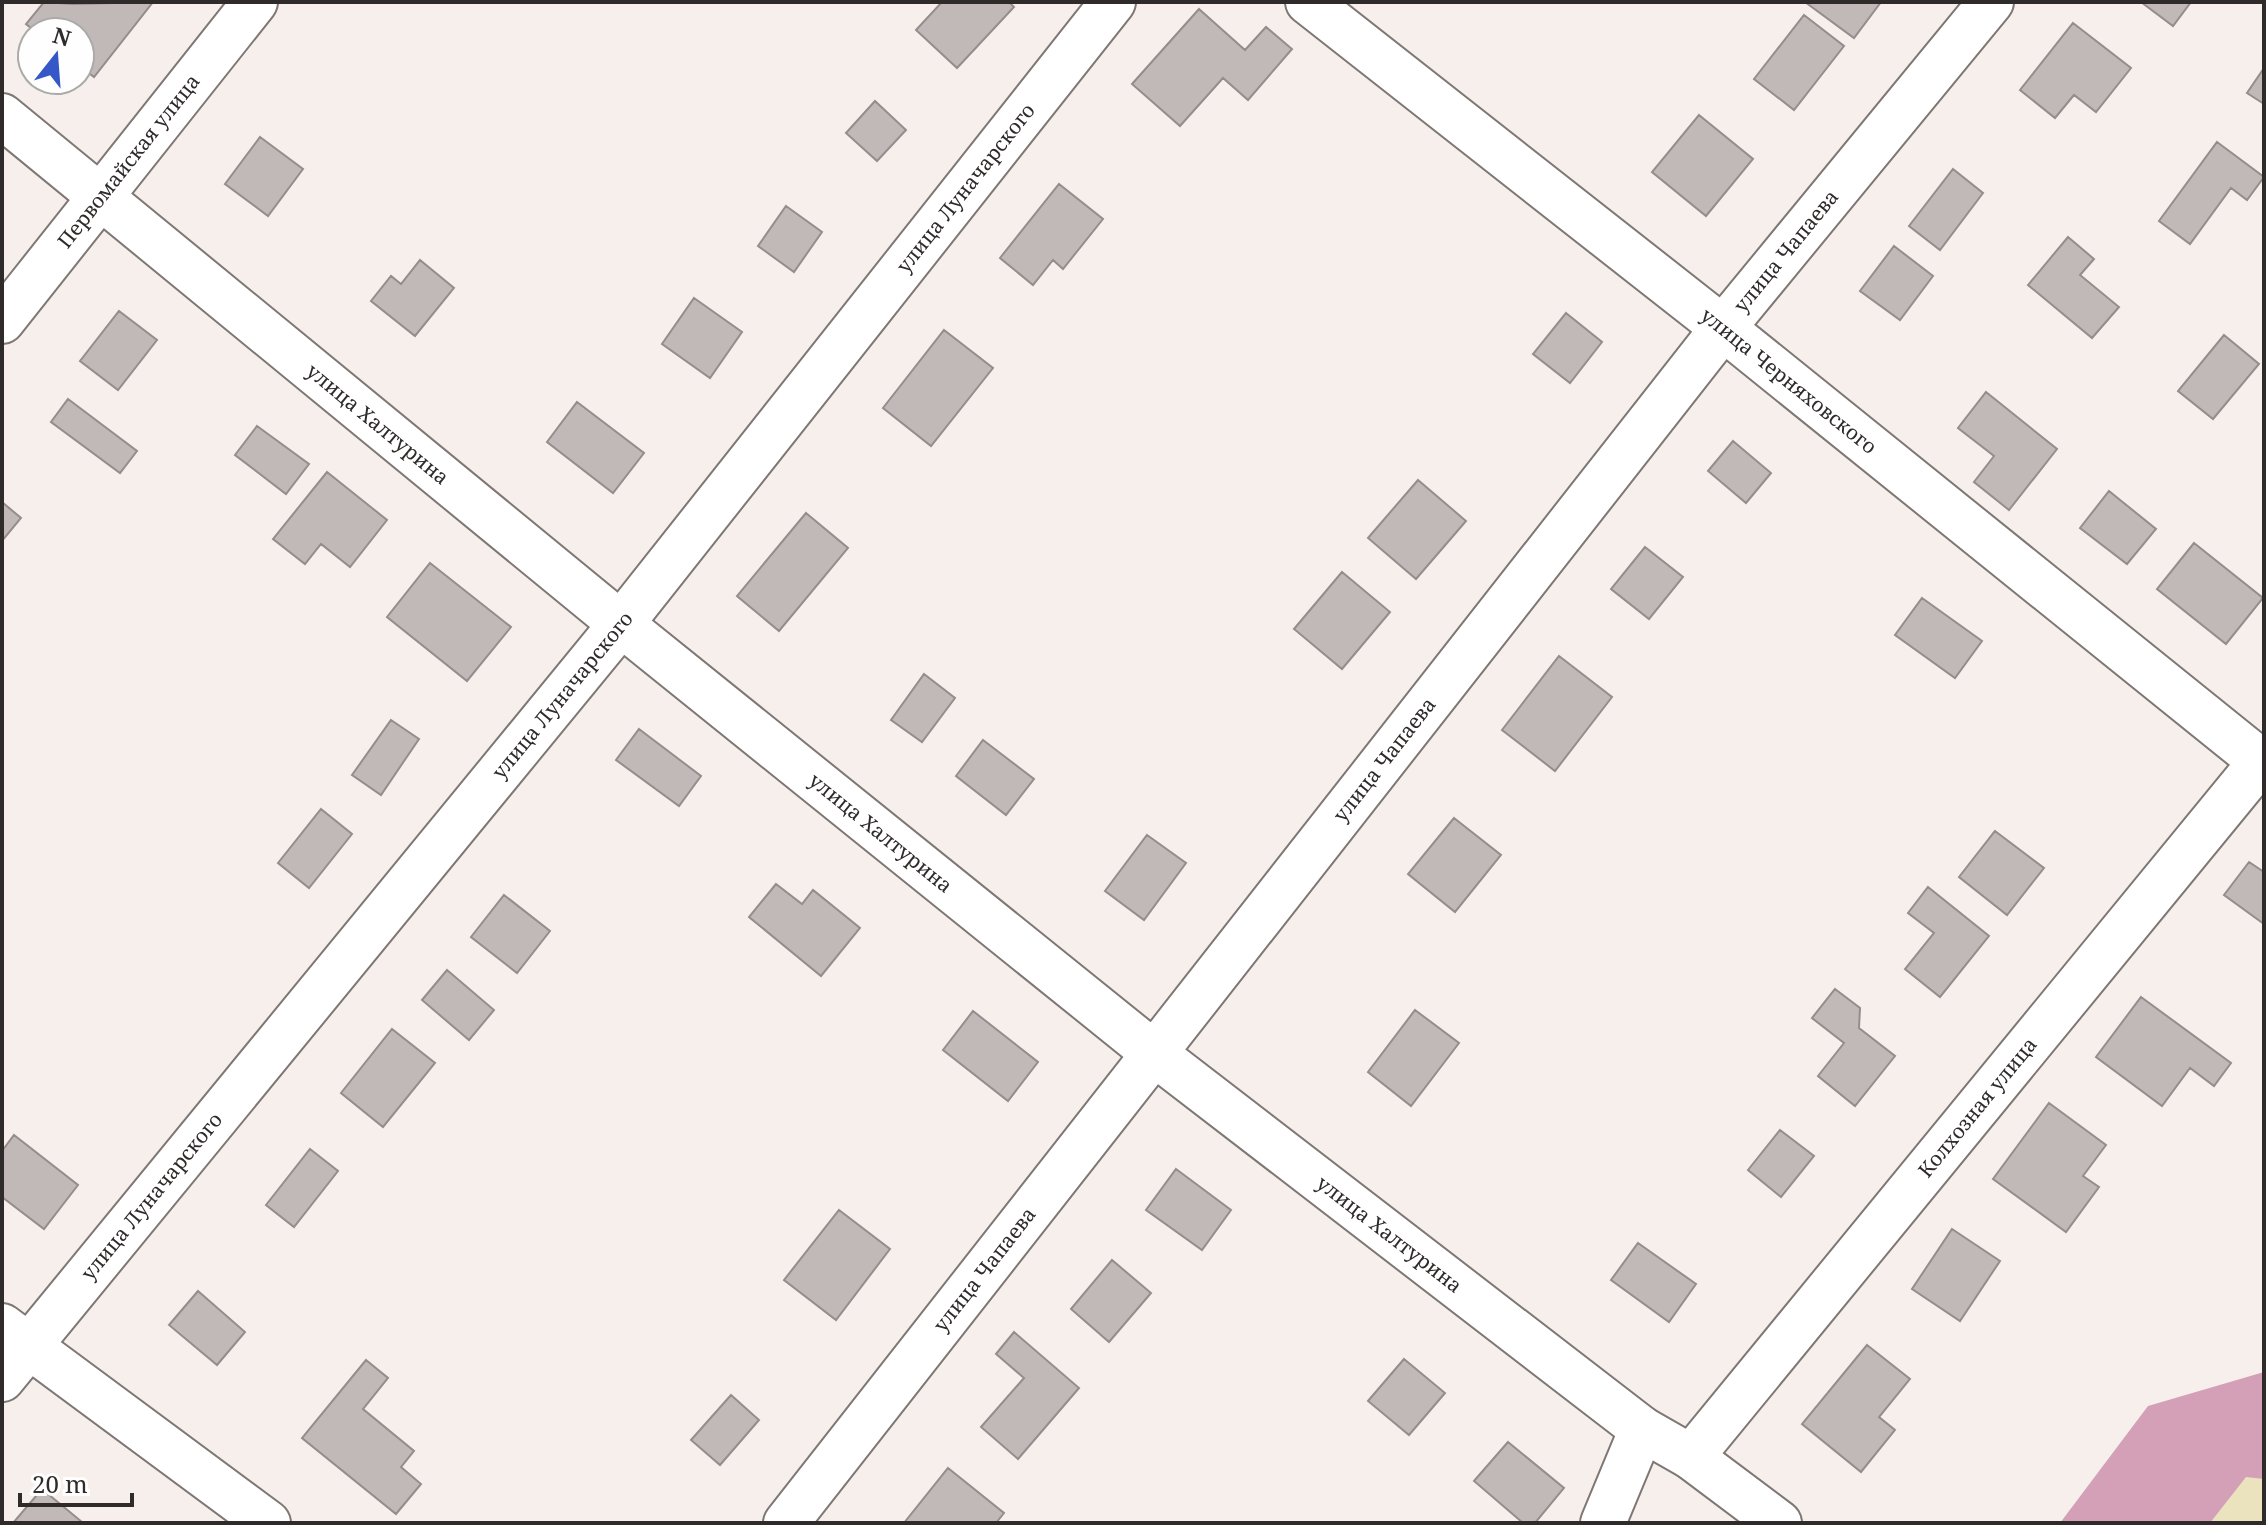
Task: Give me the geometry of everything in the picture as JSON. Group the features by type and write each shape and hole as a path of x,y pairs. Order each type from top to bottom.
{"street":[{"name":"Первомайская улица","path":"2,321 255,2"},
{"name":"улица Луначарского","path":"10,1350 621,624 1113,2"},
{"name":"улица Черняховского","path":"1308,2 1723,328 2263,762"},
{"name":"улица Чапаева","path":"786,1523 1723,328 1991,2"},
{"name":"улица Халтурина","path":"2,116 621,624 1155,1054 1642,1429 1691,1457 1779,1523"},
{"name":"Колхозная улица","path":"1691,1457 2263,762"},
{"path":"10,1350 268,1523"},
{"path":"1603,1523 1642,1429"}],"shaded area":[{"path":"2264,1372 2264,1479 2246,1477 2210,1523 2060,1523 2148,1406"},
{"path":"2246,1476 2264,1479 2264,1523 2210,1523"}],"building":[{"path":"44,2 153,2 96,74 96,16 33,16"},
{"path":"942,2 1009,2 1014,7 957,68 916,30"},
{"path":"1805,2 1881,2 1854,38"},
{"path":"2141,2 2191,2 2173,26"},
{"path":"1199,9 1245,50 1266,27 1292,49 1248,100 1223,78 1180,126 1132,84"},
{"path":"1804,15 1844,46 1794,110 1754,79"},
{"path":"2073,23 2131,68 2096,112 2074,95 2055,118 2020,90"},
{"path":"2264,68 2264,104 2247,93"},
{"path":"875,101 906,130 877,161 846,133"},
{"path":"1699,115 1753,159 1706,216 1652,172"},
{"path":"260,137 303,169 268,216 225,184"},
{"path":"2217,142 2264,177 2247,200 2231,188 2190,244 2159,221"},
{"path":"1953,169 1983,193 1940,250 1909,226"},
{"path":"1059,184 1103,219 1063,269 1053,260 1033,285 1000,258"},
{"path":"786,206 822,232 794,272 758,246"},
{"path":"2068,237 2094,259 2080,275 2119,307 2092,338 2028,285"},
{"path":"1894,246 1933,276 1900,320 1860,291"},
{"path":"420,260 454,288 415,336 371,301 391,276 401,284"},
{"path":"694,298 742,332 710,378 662,344"},
{"path":"119,311 157,340 118,390 80,361"},
{"path":"1566,313 1602,342 1570,383 1533,354"},
{"path":"944,330 993,368 931,446 883,408"},
{"path":"2224,335 2259,364 2213,419 2178,391"},
{"path":"1986,392 2057,449 2009,510 1974,482 1994,456 1958,428"},
{"path":"68,399 137,451 120,473 51,422"},
{"path":"577,402 644,453 613,493 547,442"},
{"path":"257,426 309,464 286,494 235,455"},
{"path":"1733,441 1771,473 1746,503 1708,471"},
{"path":"327,472 387,520 350,567 321,544 305,564 273,539"},
{"path":"1418,480 1466,521 1416,579 1368,538"},
{"path":"2109,491 2156,529 2127,564 2080,528"},
{"path":"2,502 21,518 2,541"},
{"path":"806,513 848,548 779,631 737,596"},
{"path":"2194,543 2263,598 2226,644 2157,589"},
{"path":"1645,547 1683,577 1649,619 1611,589"},
{"path":"430,563 511,627 467,681 387,617"},
{"path":"1342,572 1390,612 1342,669 1294,629"},
{"path":"1922,598 1982,641 1955,678 1895,635"},
{"path":"1559,656 1612,697 1555,771 1502,730"},
{"path":"924,674 955,698 922,742 891,720"},
{"path":"391,720 419,739 381,795 352,775"},
{"path":"639,729 701,776 679,806 616,760"},
{"path":"983,740 1034,779 1006,815 956,776"},
{"path":"321,809 352,834 309,888 278,863"},
{"path":"1454,818 1501,855 1455,912 1408,874"},
{"path":"1995,831 2044,868 2007,915 1959,877"},
{"path":"1147,835 1186,863 1144,920 1105,891"},
{"path":"2249,862 2264,872 2264,924 2224,895"},
{"path":"776,884 802,904 813,890 860,928 821,976 749,917"},
{"path":"1928,887 1989,936 1940,997 1905,969 1934,933 1908,913"},
{"path":"504,895 550,931 517,973 471,937"},
{"path":"447,970 494,1010 469,1040 422,1000"},
{"path":"1835,989 1860,1008 1859,1028 1895,1056 1855,1106 1818,1076 1844,1043 1812,1018"},
{"path":"2141,997 2231,1063 2214,1086 2190,1068 2162,1106 2096,1057"},
{"path":"1415,1010 1459,1043 1411,1106 1368,1072"},
{"path":"973,1011 1038,1062 1008,1101 943,1050"},
{"path":"392,1029 435,1063 383,1127 341,1093"},
{"path":"2049,1103 2106,1145 2083,1176 2099,1187 2066,1232 1993,1179"},
{"path":"1780,1130 1814,1156 1781,1197 1748,1170"},
{"path":"14,1135 78,1185 44,1229 2,1197 2,1151"},
{"path":"310,1149 338,1171 294,1227 266,1205"},
{"path":"1176,1169 1231,1210 1202,1250 1146,1210"},
{"path":"839,1210 890,1249 836,1320 784,1280"},
{"path":"1952,1229 2000,1261 1960,1321 1912,1289"},
{"path":"1638,1243 1696,1284 1669,1322 1611,1280"},
{"path":"1112,1260 1151,1293 1109,1342 1071,1309"},
{"path":"198,1291 245,1332 217,1365 169,1325"},
{"path":"1014,1332 1079,1388 1018,1459 981,1427 1024,1378 996,1354"},
{"path":"1867,1345 1910,1379 1879,1417 1895,1430 1861,1472 1802,1424"},
{"path":"1404,1359 1445,1393 1409,1435 1368,1401"},
{"path":"366,1360 388,1378 363,1409 414,1451 401,1467 421,1484 396,1514 302,1438"},
{"path":"731,1395 759,1420 720,1465 691,1440"},
{"path":"1508,1442 1564,1488 1535,1523 1523,1523 1474,1481"},
{"path":"948,1468 1004,1513 996,1523 904,1523"},
{"path":"42,1489 82,1522 13,1523"}]}
